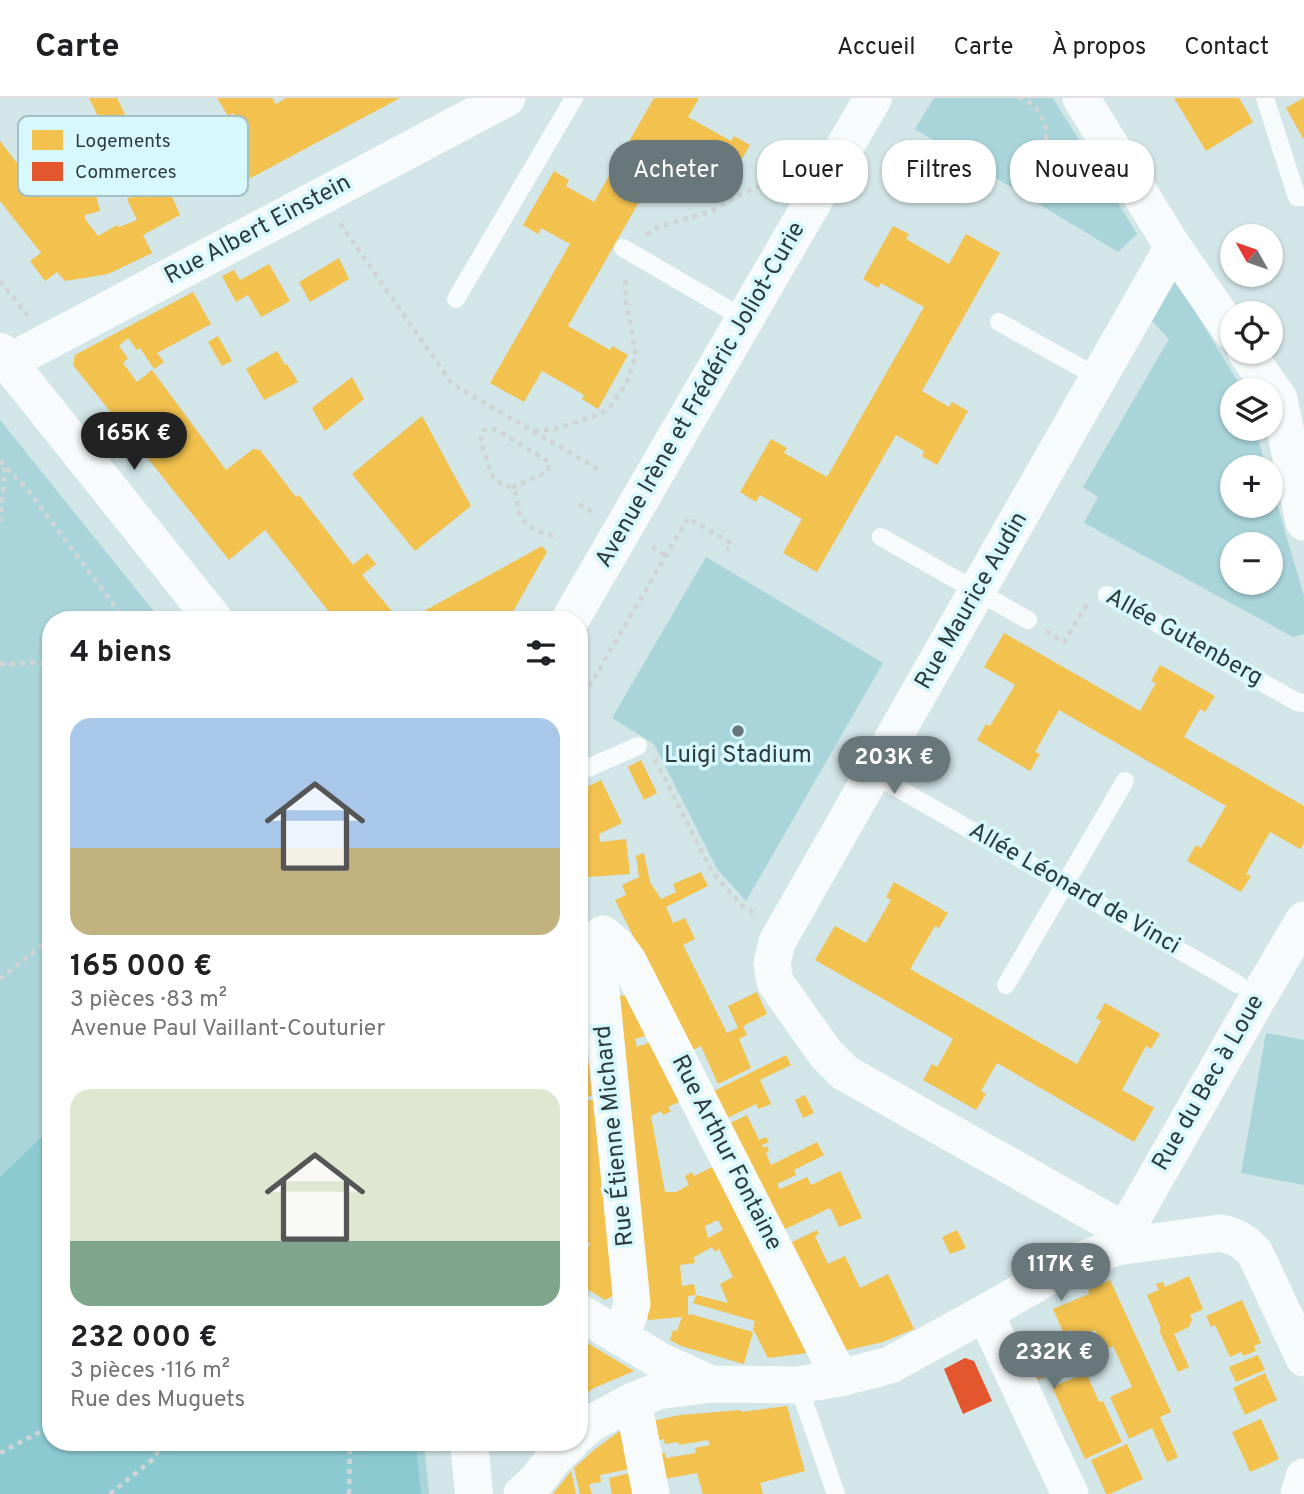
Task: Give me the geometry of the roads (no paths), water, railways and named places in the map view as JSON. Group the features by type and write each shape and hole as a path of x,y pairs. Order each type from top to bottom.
{"main road":[{"name":"Avenue Irène et Frédéric Joliot-Curie","path":"575,611 873,98"},
{"path":"4,357 207,611"},
{"path":"470,1451 474,1494"}],"street":[{"name":"Rue Albert Einstein","path":"4,357 507,98"},
{"path":"1081,98 1173,247 1220,315"},
{"name":"Rue Maurice Audin","path":"1120,1239 845,1073 826,1054 775,982 772,964 776,942 1173,247"},
{"path":"1254,364 1279,399 1304,522"},
{"name":"Rue du Bec à Loue","path":"1120,1239 1304,920"},
{"name":"Rue Étienne Michard","path":"603,934 598,961 632,1304 622,1338"},
{"name":"Rue Arthur Fontaine","path":"603,934 617,946 628,961 840,1378"},
{"path":"588,1426 633,1401 658,1391 711,1384 798,1385 890,1365 1120,1239 1220,1233 1246,1243 1255,1254 1304,1358"},
{"path":"985,1313 1070,1494"},
{"path":"588,1317 662,1362 711,1384"},
{"path":"633,1401 651,1494"},
{"path":"522,1494 561,1451"},
{"path":"1299,1494 1304,1477"}],"lane":[{"path":"456,299 573,98"},
{"path":"1265,98 1297,197 1304,197"},
{"path":"623,248 745,318"},
{"path":"999,322 1099,378"},
{"path":"881,537 1028,620"},
{"name":"Allée Gutenberg","path":"1107,595 1297,702 1304,703"},
{"path":"588,768 638,746"},
{"name":"Allée Léonard de Vinci","path":"873,774 1238,984"},
{"path":"1006,985 1125,781"},
{"path":"798,1385 836,1494"}],"place":[{"name":"Luigi Stadium","path":"738,731"}]}
